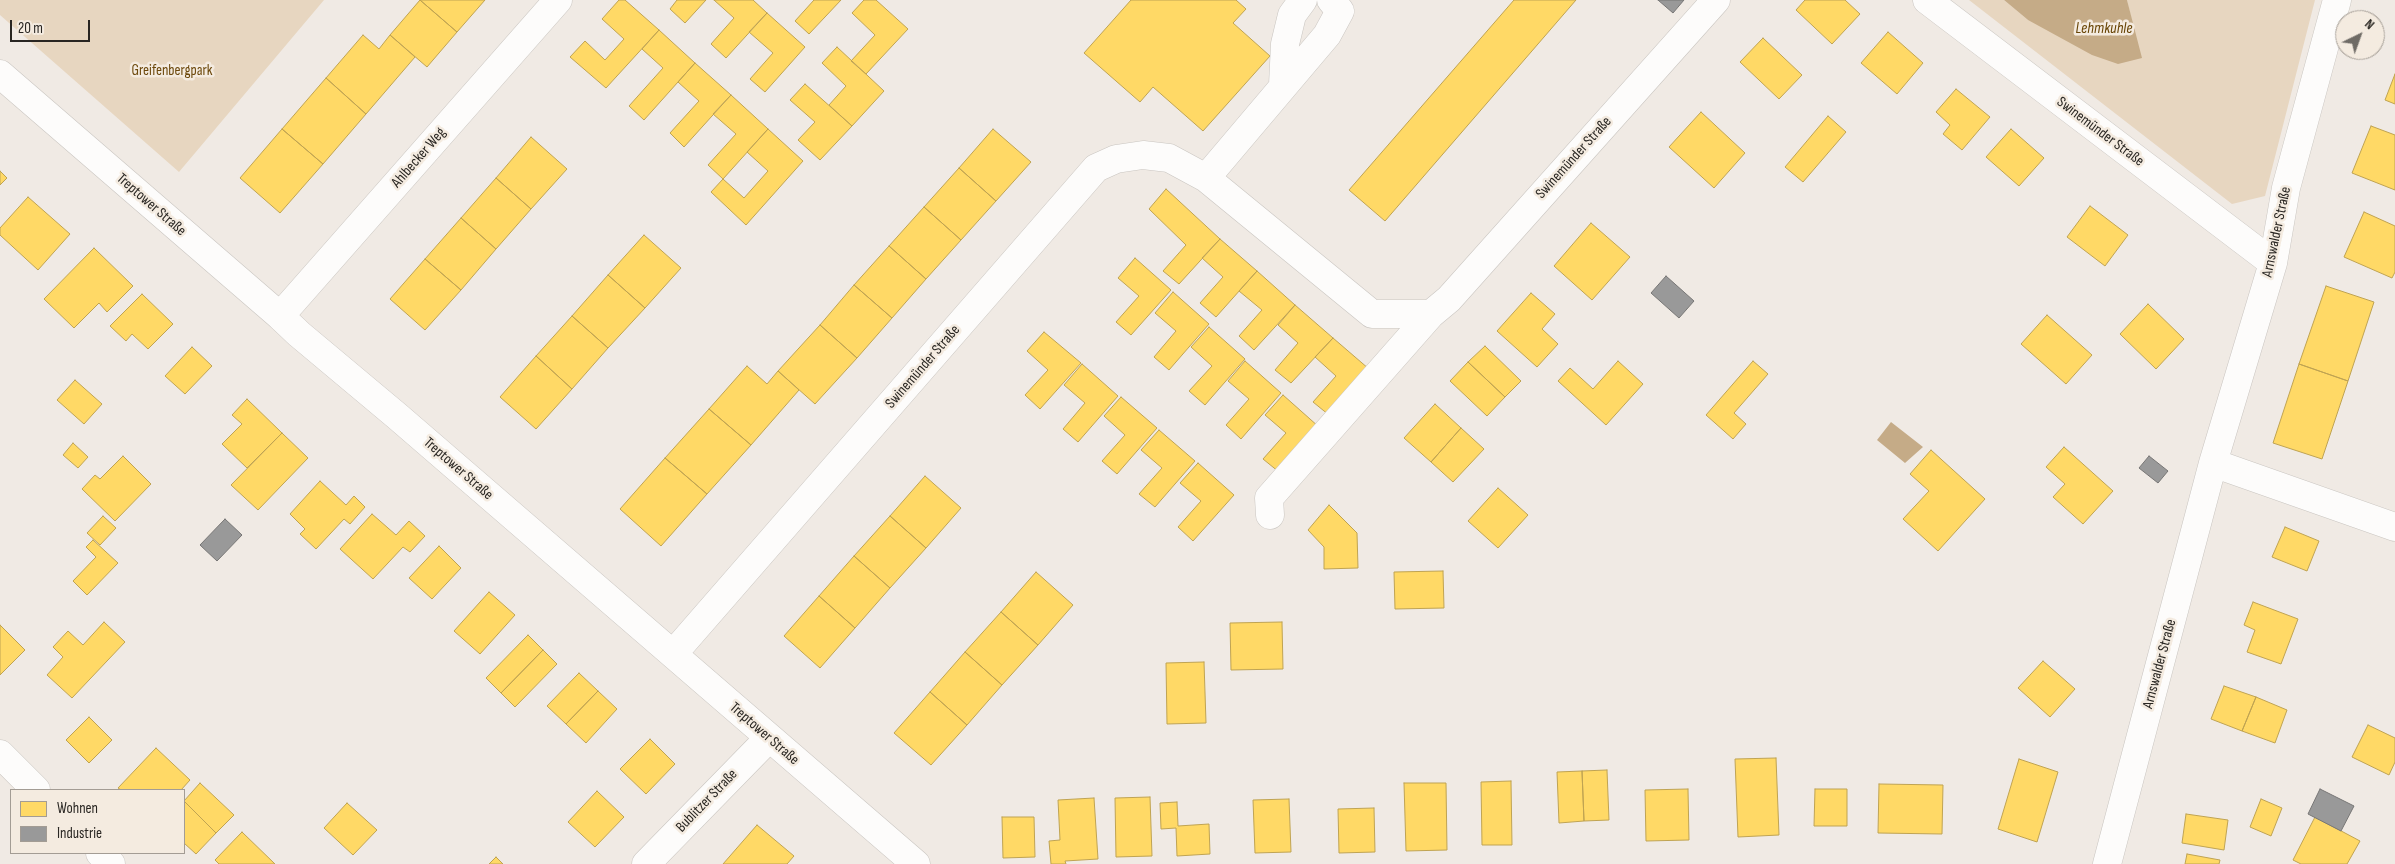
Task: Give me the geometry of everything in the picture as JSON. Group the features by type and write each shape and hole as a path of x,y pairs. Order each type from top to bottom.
{"street":[{"name":"Ahlbecker Weg","path":"280,316 558,0"},
{"path":"1284,86 1285,44 1292,15 1303,0"},
{"path":"1206,178 1327,36 1340,11 1331,0"},
{"name":"Swinemünder Straße","path":"1270,515 1269,498 1430,314 1449,299 1716,0"},
{"name":"Swinemünder Straße","path":"1927,0 2273,263"},
{"name":"Arnswalder Straße","path":"2106,864 2213,463 2273,263 2286,188 2337,0"},
{"name":"Treptower Straße","path":"0,74 299,334 916,864"},
{"name":"Swinemünder Straße","path":"673,654 1096,168 1116,159 1143,155 1169,158 1206,178 1372,314 1430,314"},
{"path":"2213,463 2395,527"},
{"name":"Bublitzer Straße","path":"646,864 769,738"},
{"path":"0,754 35,789"},
{"path":"101,854 111,864"}],"green space":[{"name":"Greifenbergpark","path":"0,0 324,0 179,172 0,15"},
{"path":"1969,0 2004,0 2028,20 2133,26 2127,0 2315,0 2265,196 2232,204"}],"water":[{"name":"Lehmkuhle","path":"2004,0 2127,0 2142,58 2118,64 2092,55 2028,20"},
{"path":"1891,422 1923,447 1905,463 1877,440"}],"building: Wohnen":[{"path":"420,0 457,32 427,67 390,35"},
{"path":"420,0 485,0 457,32"},
{"path":"619,0 625,0 659,30 606,88 570,57 585,41 605,60 624,39 602,19"},
{"path":"677,0 706,0 685,23 670,9"},
{"path":"714,0 753,0 767,13 726,58 711,44 734,18"},
{"path":"814,0 841,0 809,34 795,21"},
{"path":"864,0 876,0 908,29 866,74 851,61 875,35 852,13"},
{"path":"1131,0 1236,0 1246,9 1233,23 1270,56 1203,131 1153,87 1140,102 1084,53"},
{"path":"1514,0 1576,0 1385,221 1349,190"},
{"path":"1805,0 1845,0 1860,14 1832,44 1796,10"},
{"path":"767,13 805,47 765,92 750,79 773,53 749,32"},
{"path":"659,30 695,63 644,120 629,106 663,68 642,49"},
{"path":"1888,32 1923,63 1897,94 1861,63"},
{"path":"363,35 379,49 390,35 415,57 366,114 326,78"},
{"path":"1763,38 1802,75 1779,99 1740,62"},
{"path":"837,47 884,91 852,126 829,105 846,86 822,63"},
{"path":"695,63 731,95 684,147 670,133 699,101 678,82"},
{"path":"2395,74 2395,104 2385,100"},
{"path":"326,78 366,114 323,164 282,129"},
{"path":"805,84 852,126 820,160 798,140 815,122 790,100"},
{"path":"1956,89 1990,117 1962,150 1943,134 1950,125 1936,112"},
{"path":"731,95 768,129 723,179 708,165 736,134 713,114"},
{"path":"1701,112 1745,153 1714,188 1669,147"},
{"path":"1828,116 1846,132 1803,182 1785,167"},
{"path":"2371,126 2395,135 2395,190 2352,173"},
{"path":"282,129 323,164 280,213 240,178"},
{"path":"768,129 803,161 746,225 711,192 723,179 744,198 768,171 747,152"},
{"path":"993,129 1031,162 996,201 959,168"},
{"path":"2011,129 2044,158 2019,186 1986,157"},
{"path":"531,137 567,169 531,209 496,178"},
{"path":"959,168 996,201 961,240 924,207"},
{"path":"0,171 7,178 0,185"},
{"path":"496,178 531,209 496,249 461,218"},
{"path":"1166,189 1220,239 1179,284 1163,271 1186,245 1149,209"},
{"path":"28,197 70,234 38,270 0,235 0,228"},
{"path":"2090,206 2128,235 2105,266 2067,237"},
{"path":"924,207 961,240 926,279 889,246"},
{"path":"2364,212 2395,226 2395,272 2392,278 2344,257"},
{"path":"461,218 496,249 461,290 425,259"},
{"path":"1591,223 1630,257 1592,300 1554,266"},
{"path":"644,235 681,268 645,308 608,275"},
{"path":"1220,239 1257,271 1216,317 1200,303 1223,277 1202,258"},
{"path":"889,246 926,279 892,318 854,285"},
{"path":"94,248 133,286 107,312 99,303 74,328 44,299"},
{"path":"1135,258 1171,290 1131,335 1116,322 1139,296 1118,278"},
{"path":"425,259 461,290 425,330 390,299"},
{"path":"1257,271 1295,305 1254,350 1239,336 1262,310 1239,291"},
{"path":"608,275 645,308 608,348 572,316"},
{"path":"854,285 892,318 857,358 820,325"},
{"path":"2326,286 2374,302 2348,381 2299,364"},
{"path":"1173,292 1209,324 1169,370 1154,357 1176,331 1155,313"},
{"path":"1531,293 1555,314 1542,329 1558,344 1537,367 1497,331"},
{"path":"142,294 173,324 148,349 132,334 126,341 110,326"},
{"path":"2148,304 2184,339 2156,369 2120,334"},
{"path":"1295,305 1333,338 1291,383 1275,370 1298,343 1278,325"},
{"path":"2047,315 2092,355 2066,384 2021,344"},
{"path":"572,316 608,348 572,389 536,356"},
{"path":"820,325 857,358 815,404 778,371"},
{"path":"1209,327 1245,359 1205,405 1189,391 1212,366 1191,347"},
{"path":"1044,332 1081,363 1040,409 1025,395 1048,370 1027,351"},
{"path":"1333,338 1369,369 1329,415 1313,402 1336,376 1315,357"},
{"path":"1485,346 1521,381 1505,397 1468,362"},
{"path":"192,347 212,366 185,394 165,376"},
{"path":"536,356 572,389 536,429 500,397"},
{"path":"1245,361 1281,393 1241,439 1226,425 1249,399 1228,381"},
{"path":"1618,361 1643,384 1606,425 1558,381 1570,368 1593,389"},
{"path":"1753,361 1768,374 1734,413 1746,424 1733,439 1706,415"},
{"path":"1468,362 1505,397 1487,416 1450,381"},
{"path":"1082,364 1118,396 1078,442 1063,429 1085,403 1064,385"},
{"path":"2299,364 2348,381 2322,459 2273,443"},
{"path":"747,366 767,384 778,371 799,390 751,445 709,409"},
{"path":"75,380 102,404 84,424 57,400"},
{"path":"1283,395 1319,427 1279,472 1263,459 1286,433 1265,415"},
{"path":"1121,397 1157,428 1117,474 1102,461 1125,435 1104,416"},
{"path":"247,399 282,433 247,468 222,444 242,424 232,415"},
{"path":"1435,404 1461,428 1431,462 1404,438"},
{"path":"709,409 751,445 707,494 665,458"},
{"path":"1461,428 1484,449 1453,482 1431,462"},
{"path":"1159,430 1195,461 1155,507 1139,494 1162,468 1141,450"},
{"path":"282,433 308,458 258,510 231,485"},
{"path":"73,443 88,457 78,468 63,455"},
{"path":"2064,447 2113,491 2083,524 2053,497 2065,484 2046,467"},
{"path":"1931,450 1985,499 1938,551 1903,519 1929,491 1910,474"},
{"path":"123,456 151,484 115,521 82,489 95,475 100,479"},
{"path":"665,458 707,494 661,546 620,509"},
{"path":"1198,463 1234,495 1193,541 1178,527 1201,501 1180,483"},
{"path":"925,476 961,508 926,548 890,516"},
{"path":"320,481 346,505 354,496 365,507 350,524 344,519 316,549 300,534 305,529 290,514"},
{"path":"1498,488 1528,515 1498,548 1468,521"},
{"path":"1329,505 1357,533 1358,568 1324,569 1324,547 1308,530"},
{"path":"372,514 396,535 409,521 425,536 410,552 403,547 373,579 340,549"},
{"path":"103,516 116,528 100,545 87,533"},
{"path":"890,516 926,548 890,588 854,556"},
{"path":"2285,527 2319,541 2307,571 2272,557"},
{"path":"93,540 118,563 87,595 73,581 96,557 86,547"},
{"path":"439,546 461,568 432,599 409,578"},
{"path":"854,556 890,588 855,628 819,596"},
{"path":"1443,571 1444,608 1395,609 1394,572"},
{"path":"1036,572 1073,605 1038,645 1001,612"},
{"path":"489,592 515,615 480,654 454,631"},
{"path":"819,596 855,628 820,668 784,636"},
{"path":"2253,602 2298,619 2281,664 2247,652 2255,630 2244,625"},
{"path":"1001,612 1038,645 1002,685 965,652"},
{"path":"104,622 125,642 72,698 47,675 63,657 53,647 68,631 83,645"},
{"path":"1282,622 1283,669 1231,670 1230,623"},
{"path":"0,625 25,650 0,675"},
{"path":"528,635 543,650 501,693 486,678"},
{"path":"543,650 557,664 515,707 501,693"},
{"path":"965,652 1002,685 967,725 930,692"},
{"path":"2043,661 2075,689 2050,717 2018,688"},
{"path":"1204,662 1206,723 1167,724 1166,663"},
{"path":"579,673 598,691 566,724 547,706"},
{"path":"2224,686 2256,697 2242,731 2211,719"},
{"path":"598,691 617,709 586,743 566,724"},
{"path":"930,692 967,725 931,765 894,733"},
{"path":"2256,697 2287,710 2275,743 2242,731"},
{"path":"89,717 112,740 89,763 66,740"},
{"path":"2368,725 2395,738 2395,762 2389,775 2352,757"},
{"path":"650,739 675,764 646,794 620,769"},
{"path":"156,748 190,780 182,789 118,788"},
{"path":"1776,758 1779,835 1738,837 1735,759"},
{"path":"2019,759 2058,772 2037,842 1998,829"},
{"path":"1607,770 1609,820 1584,821 1582,771"},
{"path":"1582,771 1584,821 1559,823 1557,772"},
{"path":"1511,781 1512,845 1482,845 1481,782"},
{"path":"200,783 234,815 216,833 185,800"},
{"path":"1404,783 1446,783 1447,850 1406,851"},
{"path":"1879,784 1943,785 1942,834 1878,833"},
{"path":"1688,789 1689,840 1646,841 1645,790"},
{"path":"1815,789 1847,789 1847,826 1814,826"},
{"path":"597,791 624,817 595,847 568,822"},
{"path":"1150,797 1152,856 1116,857 1115,798"},
{"path":"1094,798 1098,859 1065,861 1066,864 1051,864 1049,841 1060,840 1058,800"},
{"path":"1289,799 1291,852 1255,853 1253,800"},
{"path":"2261,799 2282,808 2271,836 2250,827"},
{"path":"185,802 216,833 196,854 185,844"},
{"path":"1177,802 1178,826 1209,824 1210,854 1177,856 1176,828 1161,829 1160,803"},
{"path":"347,803 377,830 353,855 324,828"},
{"path":"1374,808 1375,852 1339,853 1338,809"},
{"path":"2186,814 2228,820 2224,850 2182,843"},
{"path":"1002,817 1034,817 1035,857 1003,858"},
{"path":"2315,817 2360,841 2347,864 2301,864 2293,860"},
{"path":"757,825 794,856 787,864 723,864"},
{"path":"242,832 275,864 219,864 215,860"},
{"path":"2187,854 2220,860 2219,864 2185,864"},
{"path":"496,857 503,864 489,864"}],"building: Industrie":[{"path":"1658,0 1684,0 1673,13"},
{"path":"1666,276 1694,301 1679,318 1651,293"},
{"path":"2149,456 2168,471 2158,483 2139,468"},
{"path":"225,519 242,535 217,561 200,545"},
{"path":"2320,789 2354,806 2341,831 2308,814"}]}
